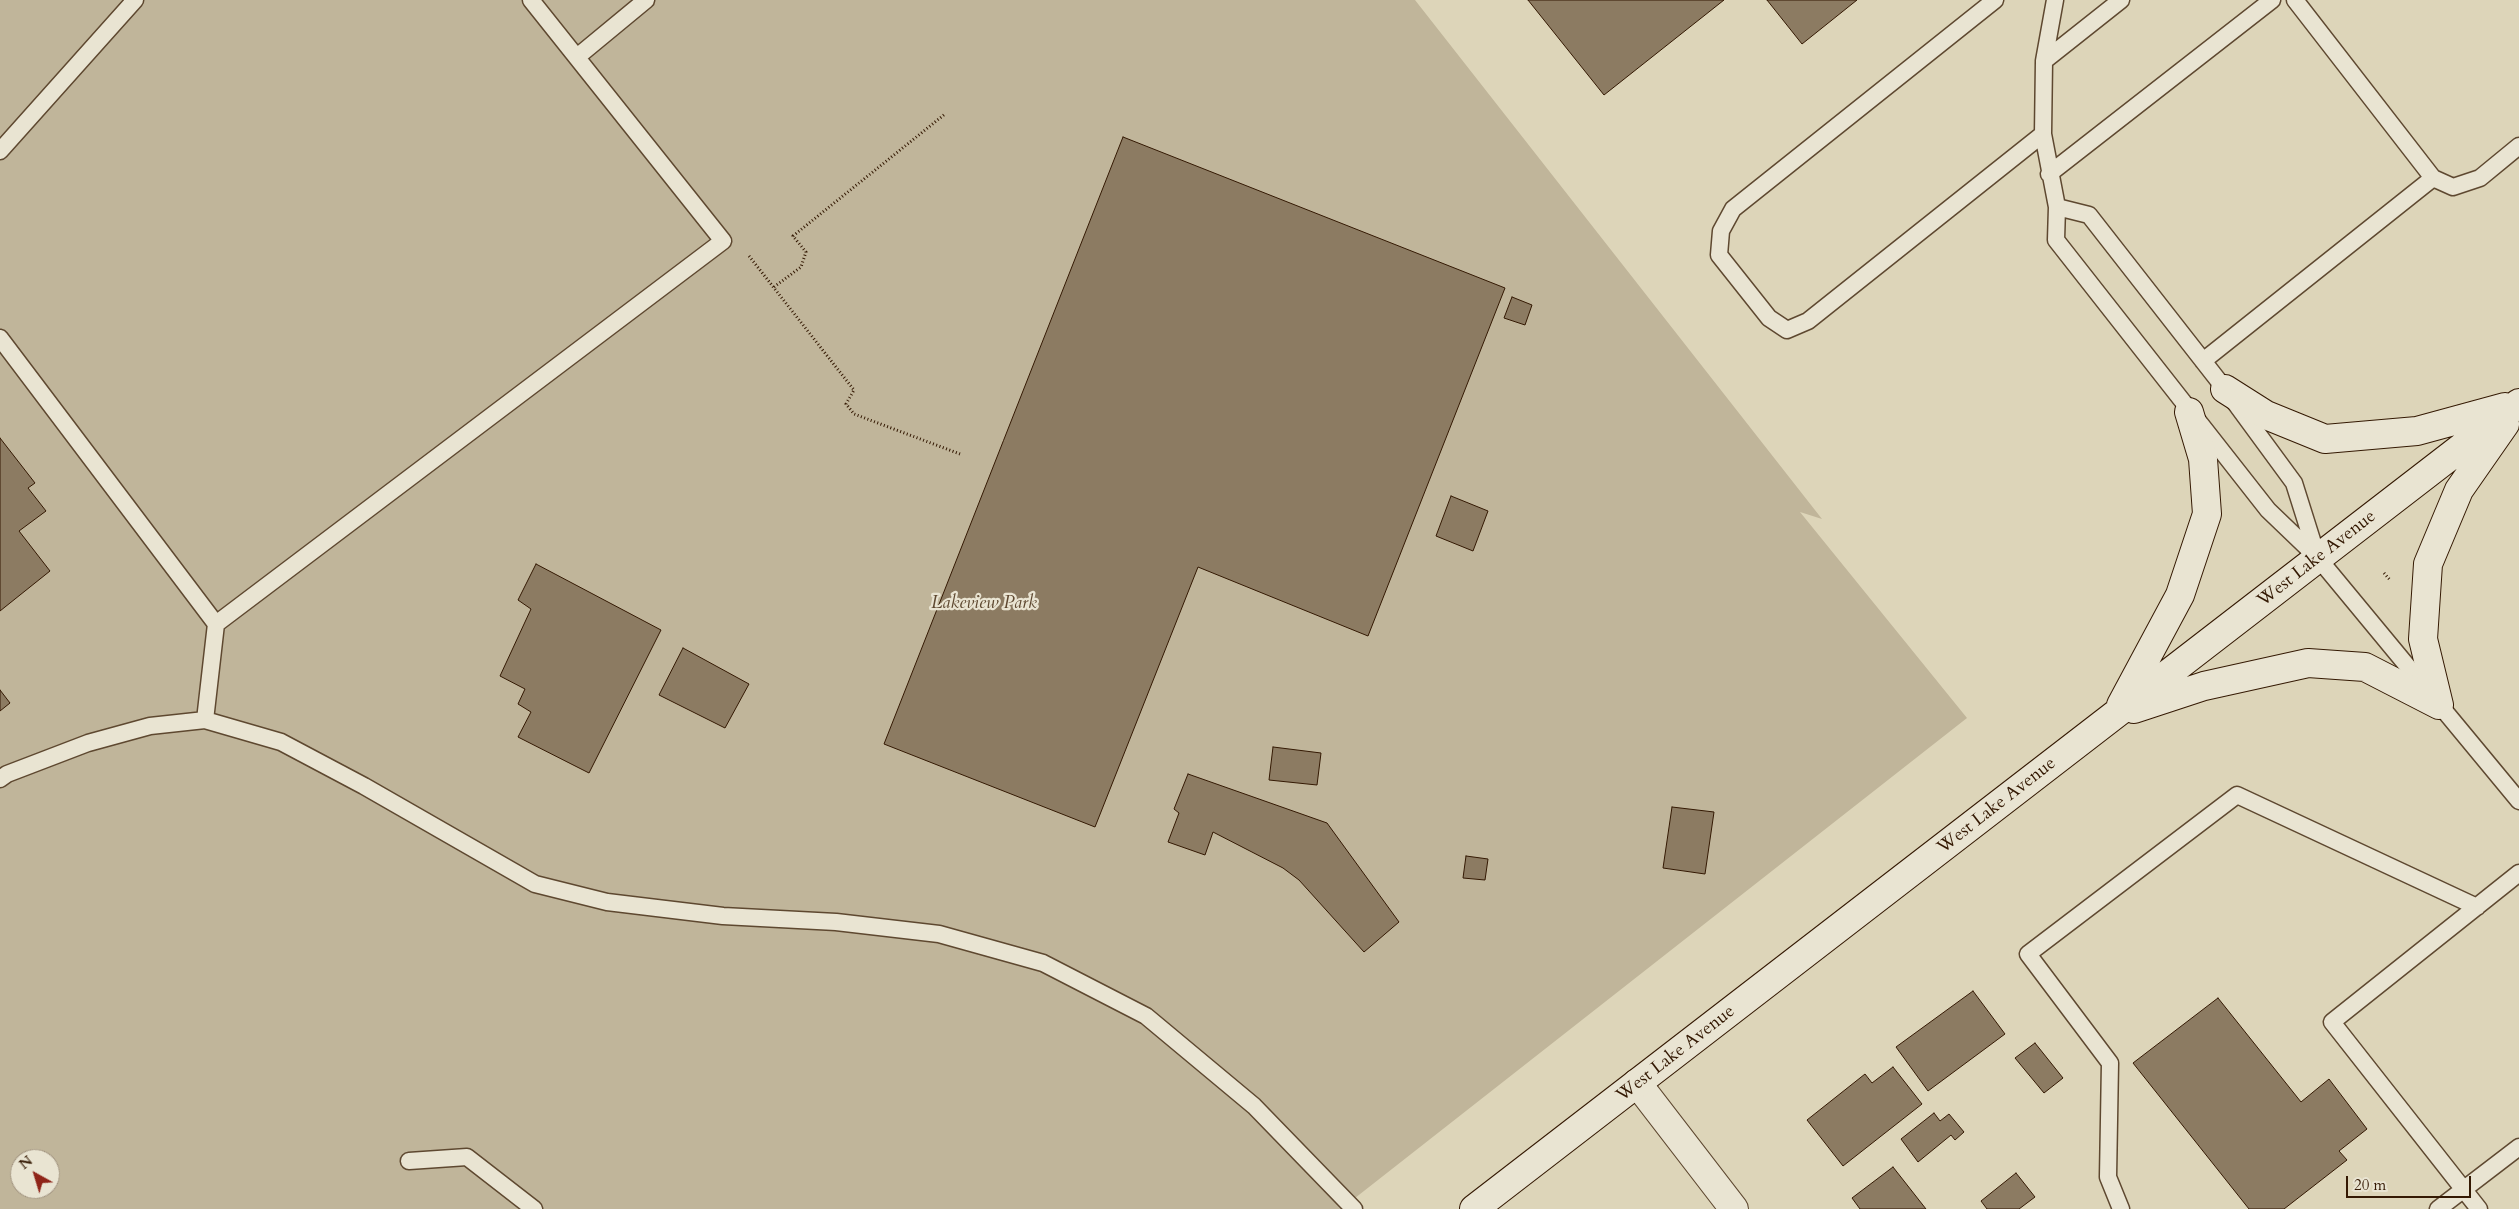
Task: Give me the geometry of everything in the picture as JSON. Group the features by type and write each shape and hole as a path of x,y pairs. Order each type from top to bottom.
{"main road":[{"path":"2225,388 2266,415 2325,439 2418,431 2519,403"},
{"path":"2439,705 2423,639 2428,564 2459,490 2519,403"},
{"name":"West Lake Avenue","path":"1474,1209 2519,403"},
{"path":"2116,714 2180,595 2207,514 2203,459 2189,412"},
{"path":"2116,714 2204,686 2308,663 2365,667 2439,705"},
{"path":"1638,1083 1734,1209"}],"lane":[{"path":"0,151 135,0"},
{"path":"216,624 724,241 531,0"},
{"path":"577,57 646,0"},
{"path":"1995,0 1733,209 1721,230 1719,255 1769,318 1787,330 1808,321 2043,134"},
{"path":"2056,0 2044,61 2043,134 2056,207 2056,240 2189,412 2268,510 2318,558 2519,801"},
{"path":"2044,61 2121,0"},
{"path":"2049,174 2272,0"},
{"path":"2294,0 2433,178 2453,187 2480,178 2519,146"},
{"path":"2203,361 2433,178"},
{"path":"2056,207 2089,215 2225,388 2294,483 2318,558"},
{"path":"0,338 216,624 206,720"},
{"path":"0,779 7,774 88,743 150,726 206,720 281,742 364,786 535,884 607,902 723,916 836,922 939,934 1043,963 1146,1016 1254,1106 1354,1209"},
{"path":"2121,1209 2108,1177 2110,1063 2028,954 2237,795 2477,907"},
{"path":"2479,1209 2332,1022 2519,873"},
{"path":"2438,1209 2519,1147"},
{"path":"410,1161 467,1157 534,1209"}],"path":[{"path":"774,287 800,267 806,252 793,236 945,114"},
{"path":"768,280 854,390 846,404 854,414 960,454"}],"green space":[{"name":"Lakeview Park","path":"0,0 1415,0 1822,519 1800,512 1967,718 1341,1209 0,1209"}],"building":[{"path":"1528,0 1724,0 1604,95"},
{"path":"1767,0 1857,0 1802,44"},
{"path":"1123,137 1505,288 1368,636 1198,567 1095,827 884,744"},
{"path":"1512,297 1532,305 1525,325 1504,318"},
{"path":"0,438 35,483 28,488 46,511 19,531 50,571 0,611"},
{"path":"1451,496 1488,511 1473,551 1436,536"},
{"path":"536,564 661,630 589,773 518,737 531,712 518,704 525,689 500,676 531,609 518,600"},
{"path":"683,648 749,684 725,728 659,695"},
{"path":"0,690 10,703 0,711"},
{"path":"1273,747 1321,753 1317,785 1269,780"},
{"path":"1188,774 1327,823 1399,922 1364,952 1299,880 1283,868 1213,832 1205,855 1168,842 1179,813 1174,809"},
{"path":"1672,807 1714,812 1705,874 1663,868"},
{"path":"1466,856 1488,859 1485,880 1463,878"},
{"path":"1973,991 2005,1034 1928,1091 1896,1047"},
{"path":"2218,998 2301,1102 2329,1079 2367,1129 2339,1151 2347,1160 2284,1209 2249,1209 2133,1063"},
{"path":"2035,1043 2063,1078 2044,1093 2015,1058"},
{"path":"1893,1067 1922,1104 1843,1166 1807,1120 1865,1074 1872,1083"},
{"path":"1934,1113 1940,1121 1949,1114 1964,1132 1955,1140 1951,1135 1918,1162 1901,1139"},
{"path":"1893,1167 1926,1209 1860,1209 1852,1198"},
{"path":"2016,1173 2035,1197 2019,1209 1987,1209 1981,1201"}]}
